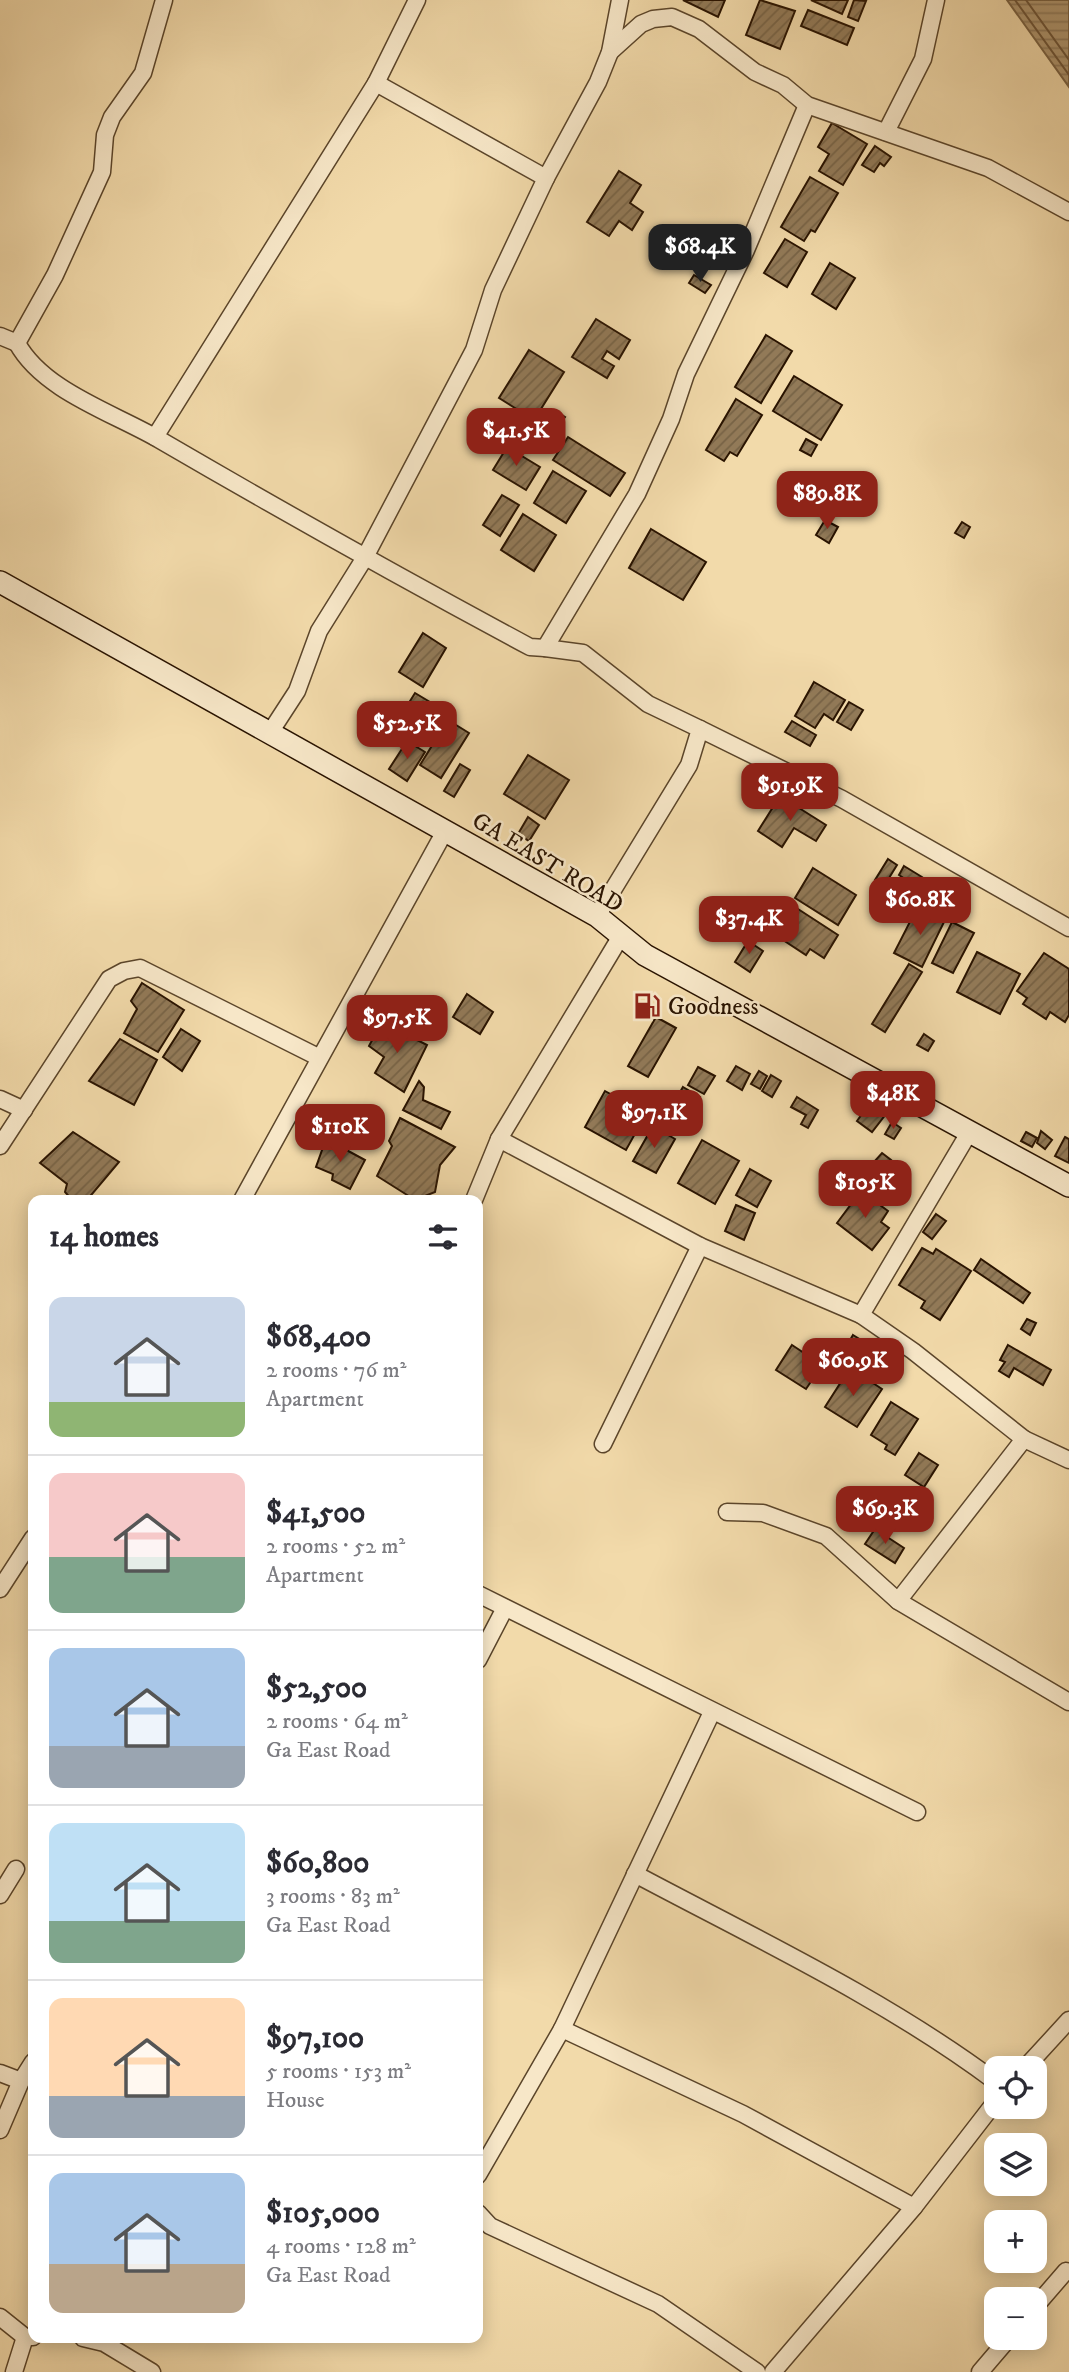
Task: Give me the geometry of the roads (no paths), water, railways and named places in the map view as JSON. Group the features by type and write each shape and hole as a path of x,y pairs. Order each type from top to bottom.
{"street":[{"path":"17,344 55,275 102,172 105,135 112,117 143,73 164,0"},
{"path":"155,437 376,83 417,0"},
{"path":"271,732 297,691 319,631 364,559 474,350 493,290 546,178 598,82 610,52 620,0"},
{"path":"886,132 923,59 936,0"},
{"path":"610,52 641,24 653,19 672,17 699,29 755,72 783,85 807,105 989,168 1069,212"},
{"path":"376,83 546,178"},
{"path":"545,648 637,494 671,419 686,374 746,250 807,105"},
{"path":"0,336 17,344 31,365 49,380 155,437 364,559 530,647 583,653 648,704 842,799 1069,928"},
{"name":"GA EAST ROAD","path":"0,582 597,916 645,955 1069,1186"},
{"path":"597,916 690,765 700,729"},
{"path":"245,1195 318,1057 445,831"},
{"path":"476,1195 499,1139 621,936"},
{"path":"0,1146 108,979 132,969 140,968 318,1057"},
{"path":"0,1098 24,1110"},
{"path":"861,1315 970,1131"},
{"path":"499,1139 700,1246 861,1315 913,1351 1024,1439 1069,1460"},
{"path":"603,1444 700,1246"},
{"path":"898,1601 1024,1439"},
{"path":"727,1512 763,1513 826,1536 898,1601 1069,1702"},
{"path":"0,1589 28,1546"},
{"path":"483,1597 917,1812"},
{"path":"483,1650 505,1608"},
{"path":"483,2166 562,2029 712,1712"},
{"path":"0,1895 16,1869"},
{"path":"635,1874 833,1979 948,2047 984,2073"},
{"path":"1037,2056 1069,2020"},
{"path":"562,2029 743,2114 914,2207"},
{"path":"0,2130 20,2081 28,2069"},
{"path":"0,2073 20,2081"},
{"path":"773,2372 914,2207 984,2117"},
{"path":"483,2218 491,2226 658,2304 757,2372"},
{"path":"1047,2293 1066,2271"},
{"path":"0,2317 28,2336"},
{"path":"14,2372 28,2339"},
{"path":"108,2343 152,2372"},
{"path":"980,2372 999,2350"}],"water":[{"path":"1007,0 1069,0 1069,87"}],"place":[{"name":"Goodness","path":"647,1006"}]}
